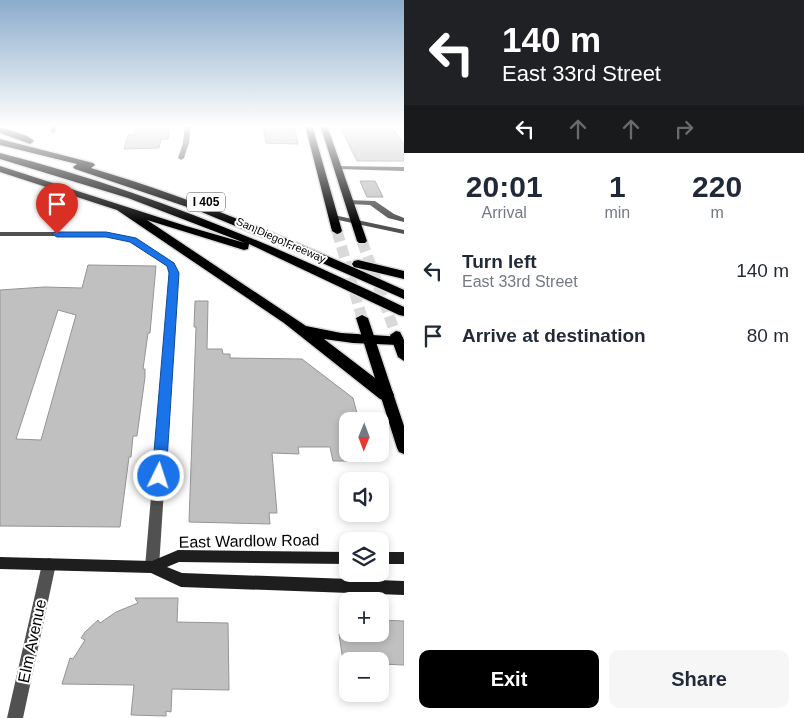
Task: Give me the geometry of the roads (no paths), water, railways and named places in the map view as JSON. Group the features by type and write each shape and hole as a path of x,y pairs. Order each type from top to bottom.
{"highway":[{"name":"San Diego Freeway","path":"10,159 69,174 210,224 294,260 404,312"},
{"path":"46,159 92,171 184,201 297,246 404,295"},
{"name":"San Diego Freeway","path":"66,159 187,196 251,220 404,285"},
{"path":"0,169 118,206 191,232 294,260 332,266 404,301"},
{"path":"118,206 241,287 359,371 386,395"},
{"path":"358,264 404,275"},
{"path":"290,323 327,336 369,340 397,338"}],"main road":[{"path":"317,159 337,231"},
{"path":"335,159 362,241"},
{"path":"362,318 404,448"},
{"path":"397,338 404,357"},
{"name":"East Wardlow Road","path":"152,567 178,556 339,558"},
{"path":"389,558 404,558"},
{"name":"East Wardlow Road","path":"0,563 152,567 181,580 404,588"}],"street":[{"path":"338,166 404,169"},
{"path":"350,202 372,203 391,216 404,220"},
{"path":"332,216 404,232"},
{"path":"0,234 106,234 133,240 171,265 174,273 152,567"},
{"name":"Elm Avenue","path":"15,718 49,564"}],"tunnel":[{"path":"337,231 362,318"},
{"path":"362,241 396,335"}]}
